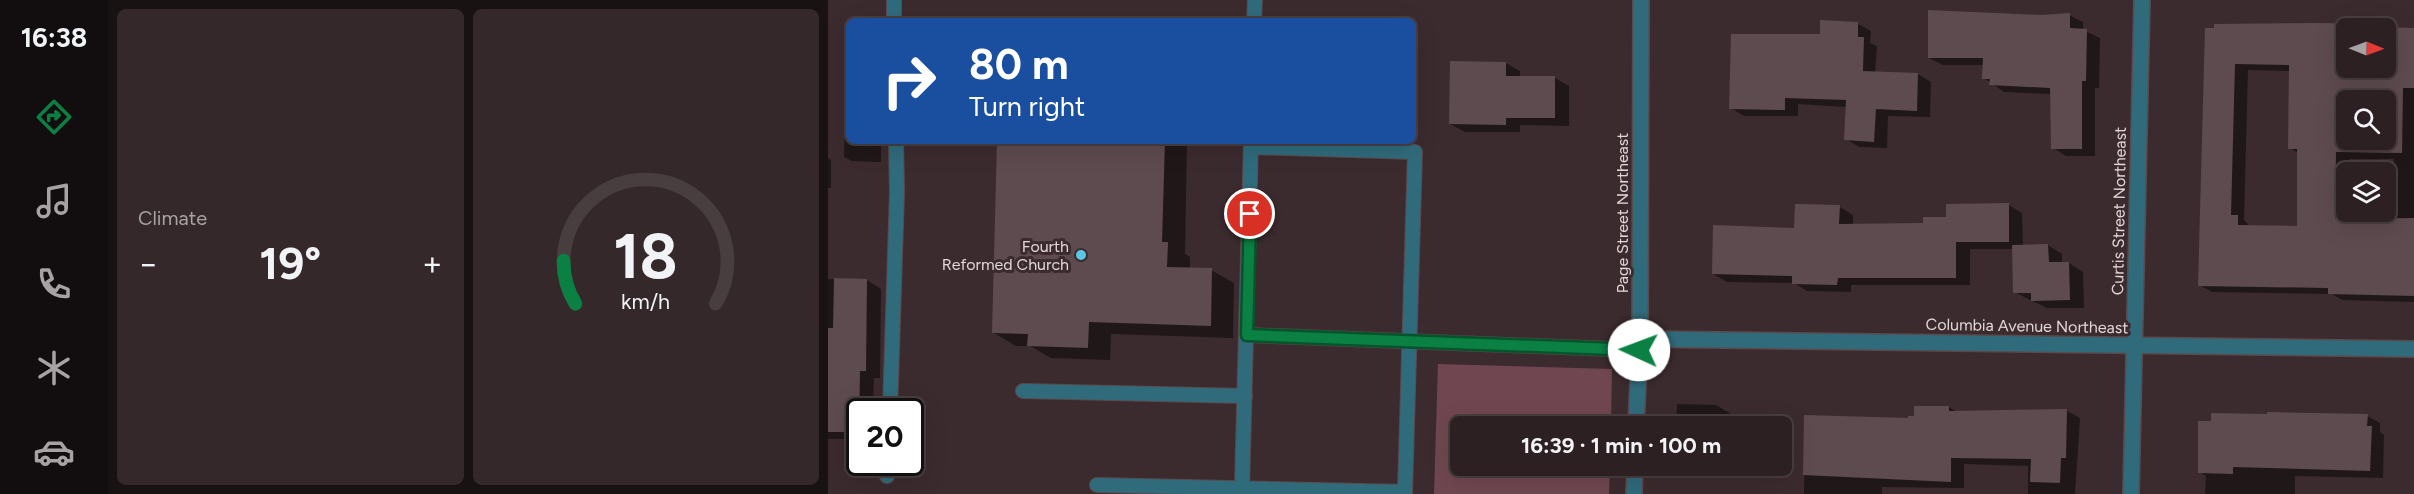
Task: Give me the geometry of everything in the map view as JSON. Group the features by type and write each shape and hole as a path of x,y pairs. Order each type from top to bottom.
{"street":[{"name":"Page Street Northeast","path":"1636,416 1639,344 1641,0"},
{"name":"Curtis Street Northeast","path":"2131,494 2142,0"},
{"name":"Columbia Avenue Northeast","path":"1639,344 2134,345 2414,349"},
{"path":"1634,494 1635,476"}],"lane":[{"path":"894,0 894,18"},
{"path":"1254,18 1255,0"},
{"path":"890,398 897,192 896,144"},
{"path":"1097,486 1405,492 1415,152 1251,144 1242,488"},
{"path":"1247,335 1410,341 1639,344"},
{"path":"1023,391 1245,396"}],"shaded area":[{"path":"1438,364 1612,369 1611,416 1450,416 1450,476 1610,476 1609,494 1434,494"}],"building":[{"path":"1928,10 2042,15 2070,13 2070,28 2087,29 2086,81 2082,81 2082,149 2051,149 2050,88 1989,85 1990,79 1982,79 1983,58 1928,58"},
{"path":"1820,20 1858,22 1858,37 1864,37 1863,71 1918,73 1917,111 1876,109 1874,142 1844,140 1846,100 1785,98 1785,110 1729,109 1731,34 1820,34"},
{"path":"2336,23 2336,78 2396,78 2396,27 2414,28 2414,88 2403,88 2402,153 2336,152 2335,219 2336,222 2396,222 2396,218 2414,218 2414,296 2328,294 2328,288 2198,286 2205,28 2214,28 2214,24","holes":["2235,64 2289,65 2288,149 2297,149 2297,226 2238,225 2238,215 2231,215"]},
{"path":"1450,61 1506,62 1506,76 1555,76 1555,118 1506,118 1506,125 1449,124"},
{"name":"Fourth Reformed Church","path":"997,144 1165,144 1162,242 1168,242 1167,267 1212,268 1211,326 1089,322 1088,348 1027,346 1028,334 992,333"},
{"path":"2009,203 2009,242 1956,242 1956,278 1838,278 1837,285 1792,284 1792,276 1712,274 1713,225 1794,228 1795,204 1840,205 1839,224 1923,223 1923,217 1946,217 1946,204"},
{"path":"2048,244 2049,262 2069,262 2070,300 2031,301 2031,293 2013,293 2012,245"},
{"path":"834,278 867,279 866,371 860,371 860,398 846,398 846,432 828,432 828,328 833,328"},
{"path":"1914,406 1949,406 1949,411 2067,409 2066,458 2061,458 2060,483 2030,482 2031,459 1951,458 1951,482 1803,475 1804,415 1908,418 1908,416 1914,416"},
{"path":"2267,412 2368,414 2367,426 2372,426 2370,471 2233,467 2233,474 2198,473 2198,421 2211,421 2211,413 2267,414"}],"place":[{"name":"Fourth Reformed Church","path":"1081,255"}],"route":[{"path":"1250,214 1247,335 1639,350"}]}
